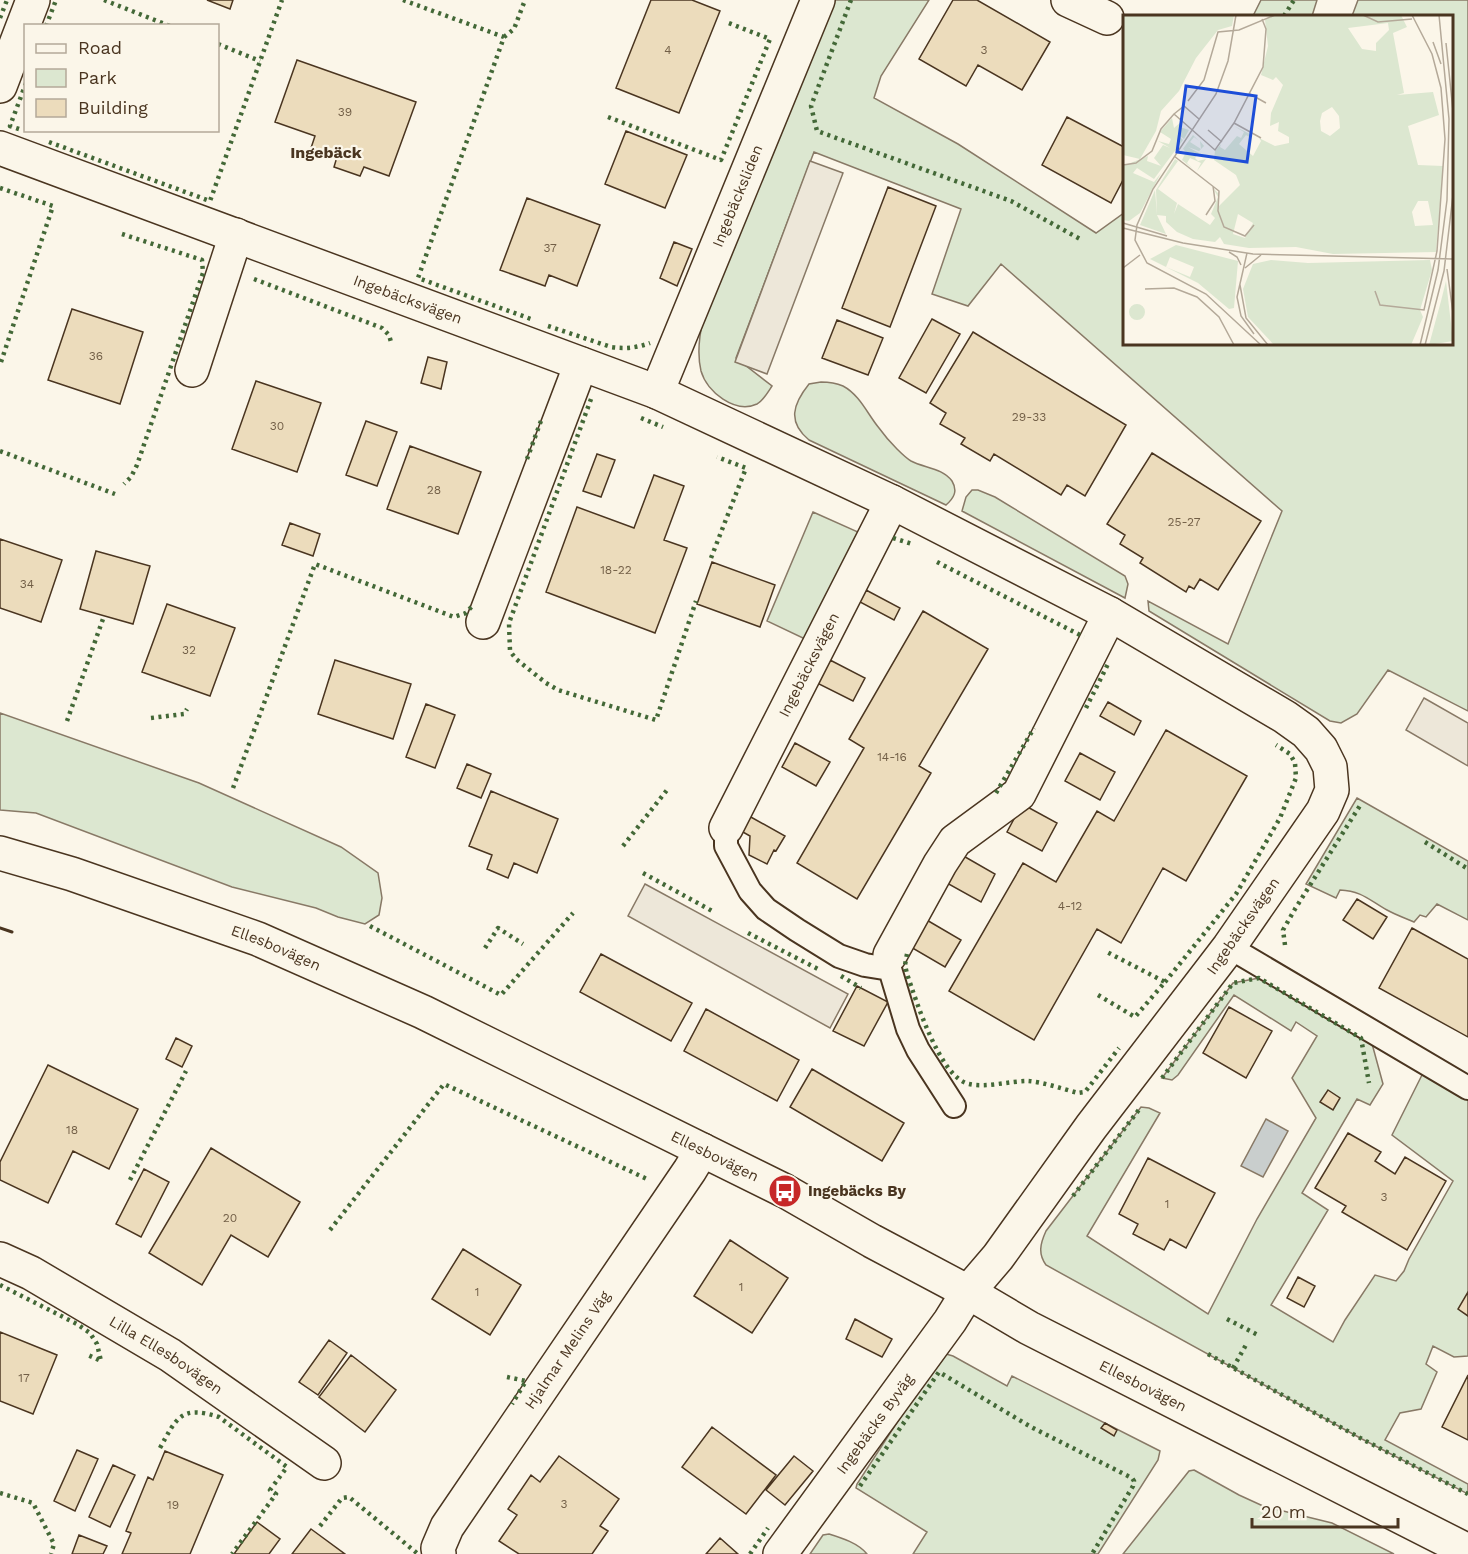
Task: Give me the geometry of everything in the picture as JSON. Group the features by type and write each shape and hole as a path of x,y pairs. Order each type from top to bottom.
{"street":[{"path":"0,86 33,0"},
{"name":"Ingebäcksliden","path":"657,392 818,0"},
{"path":"1068,0 1107,18"},
{"name":"Ingebäcksvägen","path":"0,148 657,392 892,502 1110,614 1285,717 1306,732 1321,749 1330,767 1332,790 1323,811 1229,947 1091,1127 998,1257 968,1293"},
{"path":"192,370 236,235"},
{"path":"483,622 581,364"},
{"name":"Ingebäcksvägen","path":"726,828 892,502"},
{"path":"890,962 940,864 955,841 1019,794 1110,614"},
{"name":"Ellesbovägen","path":"0,854 72,874 258,939 423,1012 785,1191 1029,1329 1468,1551"},
{"name":"Hjalmar Melins Väg","path":"439,1554 438,1548 447,1527 702,1150"},
{"name":"Lilla Ellesbovägen","path":"0,1259 31,1273 170,1355 324,1463"},
{"name":"Ingebäcks Byväg","path":"780,1554 968,1293"}],"lane":[{"path":"726,828 726,846 750,891 766,909 839,956 865,965 890,962 908,1029 918,1050 954,1106"},
{"path":"1229,947 1468,1088"}],"green space":[{"path":"835,0 929,0 881,76 874,98 958,144 1096,233 1123,214 1123,345 1453,345 1453,15 1352,15 1358,0 1468,0 1468,711 1388,670 1357,714 1341,723 1330,721 1149,611 1148,601 1228,644 1282,511 1001,264 968,306 932,294 961,209 814,152 736,358 772,386 759,403 740,406 731,403 716,393 704,379 699,358 703,320"},
{"path":"1261,0 1317,0 1312,15 1254,15"},
{"path":"821,382 838,384 849,390 885,436 904,455 911,461 944,473 954,485 955,491 949,502 946,505 809,440 797,426 796,406 809,384"},
{"path":"972,490 995,497 1125,576 1128,584 1125,598 962,511 966,497"},
{"path":"813,512 858,532 805,639 767,621"},
{"path":"0,713 199,783 341,847 378,873 382,898 379,915 365,924 338,917 316,908 232,887 36,813 0,810"},
{"path":"1357,798 1468,861 1468,920 1437,904 1426,917 1420,915 1414,922 1390,912 1360,894 1340,890 1336,898 1306,884"},
{"path":"1259,978 1360,1038 1371,1040 1383,1084 1370,1105 1357,1099 1302,1193 1328,1210 1271,1305 1333,1342 1375,1275 1396,1281 1404,1271 1453,1181 1392,1135 1423,1073 1468,1099 1468,1356 1454,1357 1433,1346 1426,1364 1437,1372 1421,1409 1400,1413 1385,1440 1468,1484 1468,1494 1362,1439 1046,1265 1042,1257 1041,1245 1046,1231 1141,1107 1149,1108 1160,1113 1087,1236 1208,1314 1257,1219 1316,1118 1292,1078 1317,1036 1296,1022 1291,1031 1234,995 1178,1075 1172,1080 1162,1078 1233,983"},
{"path":"946,1354 1007,1386 1012,1376 1160,1451 1158,1460 1098,1554 913,1554 927,1532 856,1488 935,1364"},
{"path":"1194,1470 1263,1506 1332,1523 1394,1554 1123,1554 1189,1471"},
{"path":"829,1534 854,1544 867,1554 810,1554 823,1535"}],"shaded area":[{"path":"810,161 843,173 767,374 735,362"},
{"path":"1424,698 1468,723 1468,766 1406,730"},
{"path":"645,884 848,994 830,1028 628,916"},
{"path":"1266,1119 1288,1131 1263,1177 1241,1166"}],"building":[{"path":"207,0 233,0 230,9"},
{"path":"651,0 692,0 720,11 679,113 616,88"},
{"path":"953,0 977,0 1050,42 1022,90 978,65 966,86 919,59"},
{"path":"297,60 416,102 389,176 364,167 360,176 334,167 337,157 311,148 315,136 275,122"},
{"path":"1067,117 1123,146 1123,180 1111,203 1042,165"},
{"path":"626,131 687,155 665,208 605,184"},
{"path":"888,187 936,206 890,327 842,308"},
{"path":"527,198 600,225 577,286 549,275 545,286 500,270"},
{"path":"674,242 692,249 677,286 660,278"},
{"path":"72,309 143,332 120,404 48,380"},
{"path":"932,319 960,334 926,393 899,378"},
{"path":"837,320 883,338 868,375 822,358"},
{"path":"973,332 1126,425 1085,496 1067,485 1061,495 994,454 990,461 961,444 965,438 940,424 946,413 930,403"},
{"path":"428,357 447,362 441,389 421,383"},
{"path":"256,381 321,403 297,472 232,449"},
{"path":"366,421 397,432 377,486 346,475"},
{"path":"410,446 481,472 458,534 387,509"},
{"path":"1152,453 1261,521 1218,590 1200,579 1194,589 1189,586 1186,592 1140,563 1143,558 1120,544 1125,535 1107,524"},
{"path":"597,454 615,460 601,497 583,491"},
{"path":"654,475 684,486 664,540 687,548 655,633 546,592 577,507 634,528"},
{"path":"290,523 320,534 313,556 282,545"},
{"path":"0,539 62,560 41,622 0,608"},
{"path":"96,551 150,566 133,624 80,609"},
{"path":"712,562 775,585 760,627 697,604"},
{"path":"866,590 900,608 894,620 860,602"},
{"path":"167,604 235,628 210,696 142,672"},
{"path":"923,611 988,649 919,766 931,773 857,899 797,863 864,748 849,739"},
{"path":"335,660 411,684 393,739 318,714"},
{"path":"830,660 865,678 853,701 817,683"},
{"path":"1108,702 1141,721 1134,735 1100,716"},
{"path":"426,704 455,715 435,768 406,757"},
{"path":"1166,730 1247,776 1186,881 1163,868 1121,943 1097,929 1034,1040 949,991 1023,863 1056,882 1097,811 1114,821"},
{"path":"795,743 830,762 816,786 782,767"},
{"path":"1080,753 1115,772 1100,800 1065,781"},
{"path":"467,764 491,774 481,798 457,788"},
{"path":"491,791 558,819 537,873 514,863 508,878 487,869 492,855 469,846"},
{"path":"1022,804 1057,823 1042,851 1007,832"},
{"path":"749,816 785,836 767,864 749,855 750,836 741,831"},
{"path":"960,854 995,874 981,902 945,882"},
{"path":"1357,899 1387,917 1373,939 1343,920"},
{"path":"925,919 961,940 945,967 909,946"},
{"path":"1412,928 1468,959 1468,1037 1379,988"},
{"path":"601,954 692,1003 671,1041 580,992"},
{"path":"857,986 888,1002 864,1046 833,1031"},
{"path":"1229,1007 1272,1031 1246,1078 1203,1053"},
{"path":"706,1009 799,1060 777,1101 684,1051"},
{"path":"176,1038 192,1046 182,1067 166,1059"},
{"path":"48,1065 138,1109 109,1169 73,1151 48,1203 0,1180 0,1162"},
{"path":"812,1069 904,1123 882,1161 790,1107"},
{"path":"1328,1090 1340,1098 1333,1110 1320,1102"},
{"path":"1348,1133 1381,1152 1375,1161 1395,1174 1405,1157 1446,1181 1407,1250 1342,1212 1346,1206 1315,1188"},
{"path":"211,1148 300,1202 268,1257 231,1235 202,1285 149,1253"},
{"path":"1148,1158 1215,1193 1186,1248 1170,1239 1164,1250 1133,1234 1138,1224 1119,1214"},
{"path":"144,1169 169,1182 141,1237 116,1224"},
{"path":"730,1240 788,1278 752,1333 694,1296"},
{"path":"463,1249 521,1285 490,1335 432,1299"},
{"path":"1298,1277 1315,1286 1304,1307 1287,1298"},
{"path":"1468,1292 1468,1316 1458,1309"},
{"path":"855,1319 892,1339 882,1357 846,1339"},
{"path":"0,1332 57,1355 33,1414 0,1401"},
{"path":"329,1340 347,1353 318,1395 299,1382"},
{"path":"351,1355 396,1390 365,1432 319,1397"},
{"path":"1468,1375 1468,1440 1442,1427"},
{"path":"1105,1423 1117,1430 1114,1436 1101,1428"},
{"path":"712,1427 776,1475 746,1514 682,1467"},
{"path":"77,1450 98,1459 75,1511 54,1501"},
{"path":"165,1451 223,1475 190,1554 122,1554 131,1533 126,1531 148,1477 153,1480"},
{"path":"559,1456 619,1499 600,1526 608,1531 592,1554 519,1554 499,1541 517,1515 508,1509 531,1475 540,1482"},
{"path":"794,1456 813,1471 785,1505 766,1490"},
{"path":"113,1465 135,1475 110,1527 89,1517"},
{"path":"257,1522 280,1539 269,1554 234,1554"},
{"path":"311,1529 345,1554 292,1554"},
{"path":"79,1535 107,1546 103,1554 72,1554"},
{"path":"720,1538 738,1554 706,1554"}],"hedge":[{"path":"0,18 7,0"},
{"path":"47,24 56,0"},
{"path":"104,0 165,24"},
{"path":"49,142 210,201 282,0"},
{"path":"403,0 504,37 418,278 531,319"},
{"path":"504,37 514,29 525,0"},
{"path":"851,0 811,106 817,131 1011,201 1080,239"},
{"path":"1285,15 1294,0"},
{"path":"608,117 721,160 770,39 726,22"},
{"path":"219,44 260,61"},
{"path":"19,129 10,126 24,88"},
{"path":"0,188 53,206 0,365"},
{"path":"122,234 202,260 203,273 137,465 131,477 124,484"},
{"path":"254,279 382,328 389,335 391,342"},
{"path":"548,326 611,347 630,348 650,343"},
{"path":"591,399 509,623 510,651 516,659 558,690 656,720 696,601"},
{"path":"527,459 542,418"},
{"path":"641,418 663,427"},
{"path":"0,451 115,494"},
{"path":"711,558 746,468 717,457"},
{"path":"893,538 912,544"},
{"path":"937,562 1084,637"},
{"path":"233,788 315,564 454,617 466,613 473,605"},
{"path":"67,721 104,616"},
{"path":"1086,708 1108,664"},
{"path":"151,718 184,714 187,709"},
{"path":"996,793 1034,728"},
{"path":"1165,982 1236,894 1280,818 1296,778 1295,763 1290,754 1276,745"},
{"path":"623,846 667,790"},
{"path":"1285,945 1283,930 1361,804"},
{"path":"1425,842 1468,869"},
{"path":"643,873 714,912"},
{"path":"370,926 501,995 573,913"},
{"path":"485,948 498,928 523,944"},
{"path":"748,933 818,969"},
{"path":"1098,995 1135,1017 1165,982 1105,951"},
{"path":"907,954 905,965 907,974 930,1037 948,1068 958,1079 969,1084 1028,1081 1078,1093 1085,1092 1119,1048"},
{"path":"841,976 861,988"},
{"path":"1162,1078 1233,983 1259,978 1361,1038 1369,1083"},
{"path":"130,1180 186,1071"},
{"path":"330,1230 444,1084 647,1179"},
{"path":"1073,1196 1141,1107"},
{"path":"0,1285 77,1324 90,1333 97,1344 101,1361 88,1355"},
{"path":"1227,1319 1258,1335"},
{"path":"1233,1368 1247,1343"},
{"path":"1208,1354 1362,1439 1468,1494"},
{"path":"860,1486 939,1372 1031,1427 1132,1478 1133,1486 1092,1554"},
{"path":"507,1377 526,1381 512,1404"},
{"path":"160,1448 176,1421 188,1413 196,1412 219,1417 287,1467 270,1490 276,1494 232,1554"},
{"path":"0,1493 33,1503 54,1544 51,1554"},
{"path":"320,1526 342,1498 349,1497 418,1554"},
{"path":"750,1554 768,1528"}],"wall":[{"path":"0,928 12,932"}],"place":[{"name":"Ingebäcks By","path":"785,1191"}],"district":[{"name":"Ingebäck","path":"326,152"}]}
